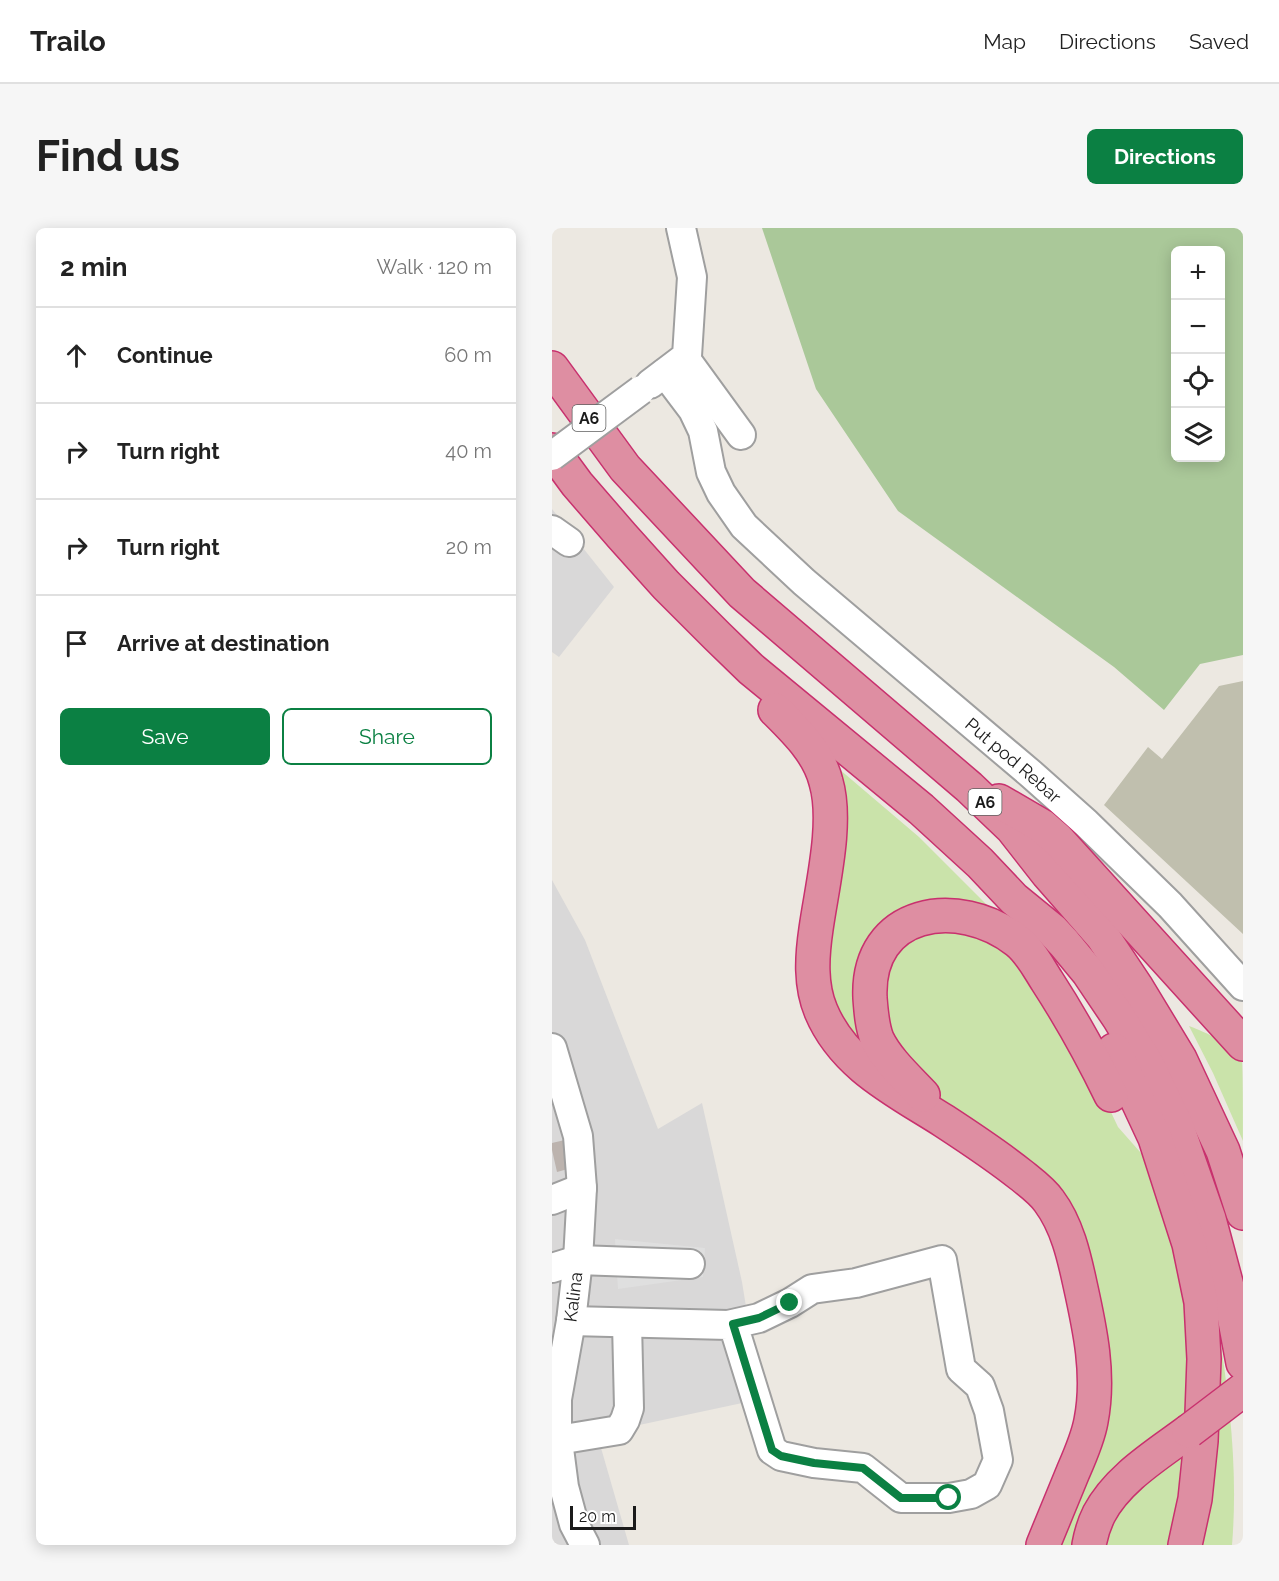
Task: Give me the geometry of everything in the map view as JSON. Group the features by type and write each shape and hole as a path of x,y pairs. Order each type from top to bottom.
{"highway":[{"name":"A6","path":"552,368 625,468 742,593 969,787 1012,828 1048,874 1103,937 1137,988 1185,1069 1223,1151 1243,1213"},
{"path":"552,450 577,484 666,585 751,669 921,809 980,863 1014,899 1077,984 1101,1024 1125,1070 1155,1138 1189,1244 1201,1302 1204,1359 1200,1452 1185,1545"},
{"path":"717,636 724,652 745,681 798,733 809,747 826,782 830,807 829,839 813,950 813,969 820,1009 830,1028 840,1044 871,1075 948,1123 1027,1179 1050,1202 1064,1227 1090,1326 1094,1383 1091,1422 1043,1545"},
{"path":"969,787 1022,814 1042,826 1058,840 1243,1044"},
{"path":"1014,899 1065,943 1088,972 1148,1066 1177,1127 1209,1219 1232,1305 1243,1363"},
{"path":"948,1123 884,1051 877,1038 871,1011 871,977 881,950 891,935 905,924 934,916 955,916 990,925 1018,942 1028,952 1070,1017 1124,1121 1133,1135 1165,1169"},
{"path":"1089,1545 1096,1521 1116,1490 1243,1390"}],"street":[{"path":"552,456 687,357 692,277 681,228"},
{"path":"675,366 741,435"},
{"name":"Put pod Rebar","path":"675,366 702,431 711,472 721,493 744,525 804,582 1086,823 1170,906 1243,986"},
{"name":"Kalina","path":"552,1048 578,1136 582,1188 565,1264 571,1321 557,1399 558,1488 585,1545"},
{"path":"552,1200 582,1188"},
{"path":"571,1321 728,1325 759,1318 812,1289 856,1282 942,1260 961,1369 980,1386 989,1411 998,1460 987,1485 971,1494 949,1498 901,1498 863,1468 814,1463 781,1456 772,1450 733,1324"},
{"path":"565,1264 690,1264"},
{"path":"558,1440 619,1430 625,1420 629,1408 627,1323"}],"shaded area":[{"path":"552,509 614,587 559,657 552,652"},
{"path":"1243,681 1243,934 1104,805 1148,747 1162,759 1219,686"},
{"path":"552,880 585,940 658,1129 702,1103 742,1282 761,1399 597,1434 629,1545 552,1545"},
{"path":"615,1239 705,1248 703,1277 618,1289"}],"green space":[{"path":"762,228 1243,228 1243,655 1200,664 1164,710 1114,667 898,511 816,389"},
{"path":"832,763 919,837 1006,924 915,910 863,1033 859,1048 838,1012 827,964"},
{"path":"927,924 1002,939 1084,1055 1118,1127 1148,1161 1178,1238 1188,1332 1188,1416 1076,1545 1055,1545 1089,1463 1079,1242 952,1116 881,1024 890,952"},
{"path":"1189,1026 1225,1044 1242,1062 1243,1141 1213,1073"},
{"path":"1219,1332 1232,1438 1234,1518 1232,1545 1197,1545"},
{"path":"1187,1443 1183,1483 1171,1545 1102,1545 1121,1504"}],"building":[{"path":"569,1139 575,1167 557,1172 552,1143"}],"route":[{"path":"790,1303 759,1318 733,1324 772,1450 781,1456 814,1463 863,1468 901,1498 949,1498"}]}
